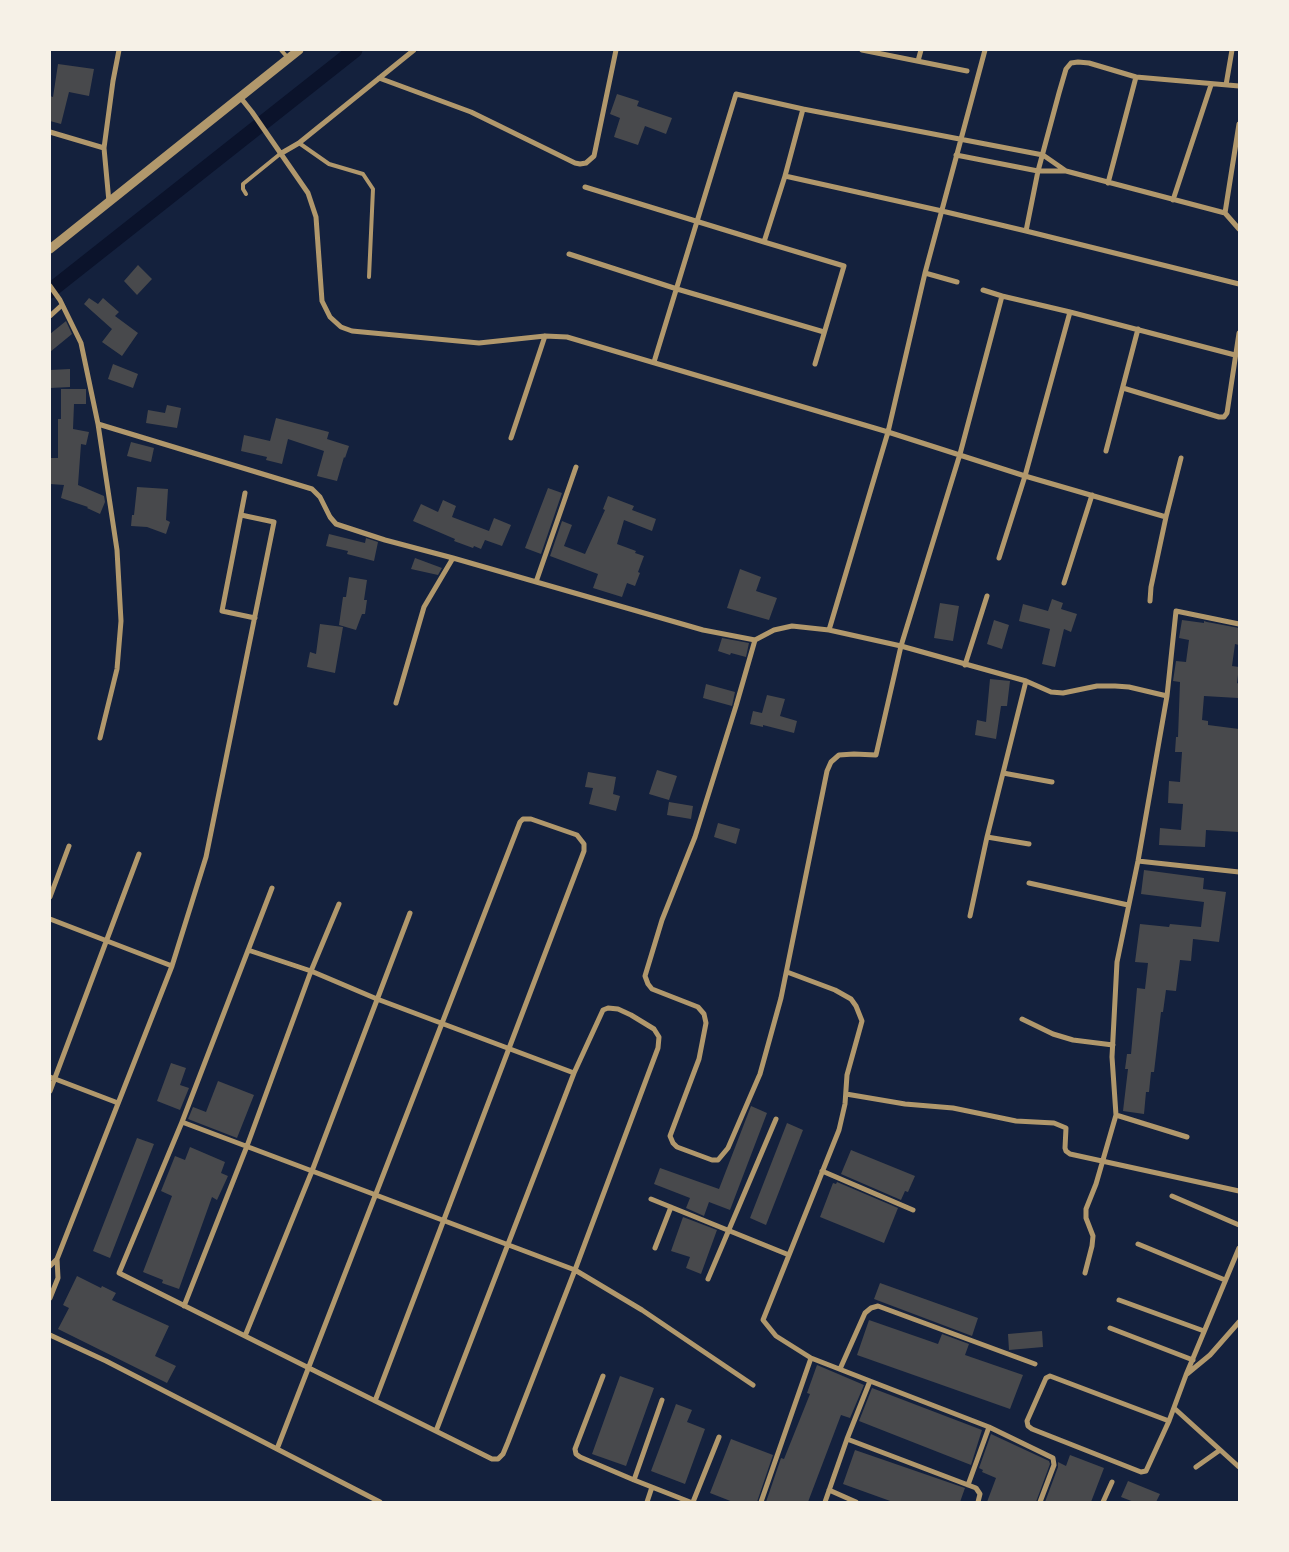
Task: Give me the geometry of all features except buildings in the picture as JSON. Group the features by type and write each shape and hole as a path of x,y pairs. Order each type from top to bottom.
{"street":[{"path":"109,202 104,148 113,81 120,50"},
{"path":"50,249 299,50"},
{"path":"280,154 299,143 414,50"},
{"path":"380,78 470,112 580,164 586,163 594,156 616,50"},
{"path":"862,50 967,71"},
{"path":"918,61 921,50"},
{"path":"830,630 888,432 960,139 985,50"},
{"path":"1226,85 1232,50"},
{"path":"1026,231 1038,171 1066,69 1071,63 1089,63 1136,77 1239,86"},
{"path":"1108,183 1136,77"},
{"path":"1172,200 1211,85"},
{"path":"654,362 736,94 803,109 1043,155 1066,171"},
{"path":"240,97 308,193 316,217 322,301 326,311 336,323 352,331 479,343 544,336 567,336 960,454 1025,476 1166,517"},
{"path":"764,242 785,176 803,109"},
{"path":"1225,214 1239,124"},
{"path":"50,132 104,148"},
{"path":"956,155 1038,171 1066,171 1225,214 1239,229"},
{"path":"785,176 942,211 1239,284"},
{"path":"584,187 844,266 815,364"},
{"path":"569,254 676,289 824,332"},
{"path":"926,273 957,282"},
{"path":"50,286 61,302 81,343 98,424 117,550 121,622 117,669 100,738"},
{"path":"983,290 1235,355"},
{"path":"755,640 695,837 662,920 645,976 652,989 698,1007 704,1014 706,1023 699,1059 670,1136 673,1144 677,1147 712,1160 718,1160 728,1148 760,1074 786,972 827,770 831,762 839,755 876,755 901,646 960,454 1002,296"},
{"path":"50,316 61,302"},
{"path":"998,558 1025,476 1070,312"},
{"path":"1106,451 1138,329"},
{"path":"1124,388 1222,417 1228,413 1239,333"},
{"path":"511,438 544,336"},
{"path":"98,424 312,489 320,497 330,517 336,524 385,540 703,630 755,640 774,630 792,626 830,630 901,646 1026,681 1051,692 1062,693 1097,686 1115,686 1129,687 1167,696"},
{"path":"1150,601 1166,517 1181,458"},
{"path":"536,582 576,467"},
{"path":"246,493 222,611 255,618"},
{"path":"1064,583 1092,495"},
{"path":"50,1266 57,1259 172,966 206,857 274,522 241,515"},
{"path":"396,703 424,607 454,558"},
{"path":"965,665 987,596"},
{"path":"1085,1273 1093,1236 1086,1218 1086,1209 1096,1184 1116,1115 1113,1045 1117,962 1138,861 1167,696 1176,612 1239,624"},
{"path":"970,916 987,837 1026,681"},
{"path":"1003,773 1052,782"},
{"path":"278,1450 520,822 523,819 532,819 565,830 582,839 584,851 375,1401"},
{"path":"987,837 1029,844"},
{"path":"50,897 69,846"},
{"path":"50,1091 52,1078 139,854"},
{"path":"1138,861 1239,872"},
{"path":"1029,883 1128,906"},
{"path":"272,888 182,1122 119,1273 492,1459 498,1458 503,1454 575,1270 658,1048 659,1037 654,1030 631,1015 618,1009 608,1008 603,1010 574,1073 436,1431"},
{"path":"184,1306 247,1146 311,971 339,904"},
{"path":"245,1336 312,1171 410,913"},
{"path":"50,919 172,966"},
{"path":"248,950 311,971 377,999 574,1073"},
{"path":"786,972 835,990 851,999 862,1021 848,1075 839,1130 763,1320 776,1336 812,1358 989,1427 1053,1458 1054,1465 1040,1502"},
{"path":"1022,1019 1053,1034 1073,1040 1113,1045"},
{"path":"52,1078 118,1103"},
{"path":"846,1094 905,1104 953,1108 1016,1121 1054,1123 1066,1129 1065,1148 1067,1152 1239,1191"},
{"path":"1116,1115 1187,1137"},
{"path":"708,1279 776,1119"},
{"path":"182,1122 575,1270 642,1310 753,1385"},
{"path":"822,1172 913,1210"},
{"path":"1172,1196 1239,1225"},
{"path":"651,1199 789,1254"},
{"path":"656,1248 671,1207"},
{"path":"1138,1244 1225,1280"},
{"path":"1169,1421 1050,1376 1046,1378 1028,1423 1032,1429 1144,1472 1149,1469 1169,1421 1186,1375 1239,1248"},
{"path":"50,1298 58,1278 57,1259"},
{"path":"1119,1300 1204,1331"},
{"path":"840,1369 865,1313 871,1308 878,1306 1036,1364"},
{"path":"1186,1375 1210,1355 1239,1322"},
{"path":"1110,1328 1193,1360"},
{"path":"50,1335 106,1361 380,1502"},
{"path":"761,1502 812,1358"},
{"path":"603,1376 575,1450 580,1457 692,1502 719,1437"},
{"path":"825,1502 870,1381"},
{"path":"634,1480 662,1400"},
{"path":"1174,1408 1239,1467"},
{"path":"968,1485 989,1427"},
{"path":"847,1439 976,1488 980,1494 978,1502"},
{"path":"1196,1467 1220,1450"},
{"path":"1103,1502 1112,1482"},
{"path":"647,1502 652,1486"},
{"path":"829,1490 856,1502"}],"lane":[{"path":"281,50 288,58"},
{"path":"299,143 329,164 363,174 373,189 369,276"},
{"path":"246,194 243,184 280,154"}],"waterway":[{"path":"50,291 355,50"}]}
